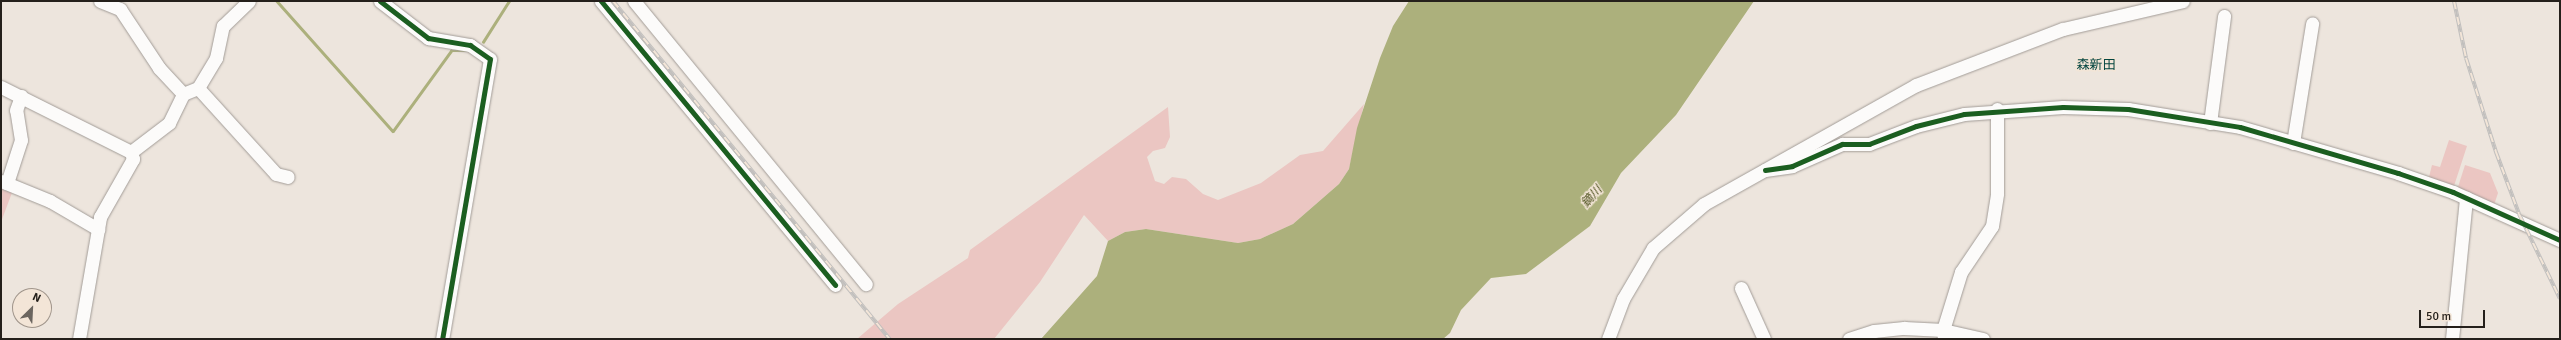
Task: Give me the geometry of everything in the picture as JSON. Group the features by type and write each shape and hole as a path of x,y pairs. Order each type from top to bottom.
{"street":[{"path":"100,1 120,9 159,68 183,94"},
{"path":"131,152 169,123 183,94 198,88 216,58 222,26 249,1"},
{"path":"382,1 428,38 470,45 490,59 442,339"},
{"path":"602,1 835,285"},
{"path":"634,1 866,284"},
{"path":"1608,339 1623,299 1653,248 1704,204 1916,86 2000,51 2063,29 2183,1"},
{"path":"2210,122 2224,16"},
{"path":"2293,143 2312,24"},
{"path":"1,87 131,152 133,158 98,229 79,339"},
{"path":"198,88 276,174 288,177"},
{"path":"21,96 16,110 21,140 4,182 50,201 98,229"},
{"path":"1765,170 1792,166 1842,144 1869,144 1916,126 1997,109 2128,109 2240,127 2398,173 2466,198 2560,240"},
{"path":"1943,335 1961,272 1992,226 1997,193 1997,109"},
{"path":"2452,339 2466,198"},
{"path":"1741,288 1764,339"},
{"path":"1849,339 1874,331 1983,339"}],"shaded area":[{"path":"1364,104 1349,169 1339,184 1293,224 1260,239 1238,243 1146,229 1125,232 1108,241 1084,215 1040,282 994,339 857,339 898,304 968,258 970,250 1168,107 1170,137 1165,148 1153,151 1147,157 1155,181 1164,184 1172,177 1186,179 1203,194 1218,200 1261,183 1300,155 1323,151"},
{"path":"2449,140 2467,146 2453,189 2428,181 2432,165 2440,167"},
{"path":"2465,165 2490,173 2498,193 2494,205 2457,190"},
{"path":"1,185 13,190 1,222"}],"water":[{"name":"鏑川","path":"1409,1 1754,1 1676,115 1621,173 1590,226 1526,274 1491,278 1461,310 1450,333 1443,339 1041,339 1097,276 1108,241 1125,232 1146,229 1238,243 1260,239 1293,224 1339,184 1349,169 1357,128 1380,58 1393,26"}],"waterway":[{"path":"277,1 393,131 451,51 469,51"},
{"path":"483,42 509,1"}],"railway":[{"path":"613,1 890,339"},
{"path":"2454,1 2466,58 2496,152 2519,214 2560,299"}],"cycle path":[{"path":"380,1 428,38 470,45 490,59 442,339"},
{"path":"601,1 835,285"},
{"path":"1765,170 1792,166 1842,144 1869,144 1916,126 1964,114 2063,107 2128,109 2240,127 2398,173 2453,192 2560,240"}],"district":[{"name":"森新田","path":"2096,65"}]}
